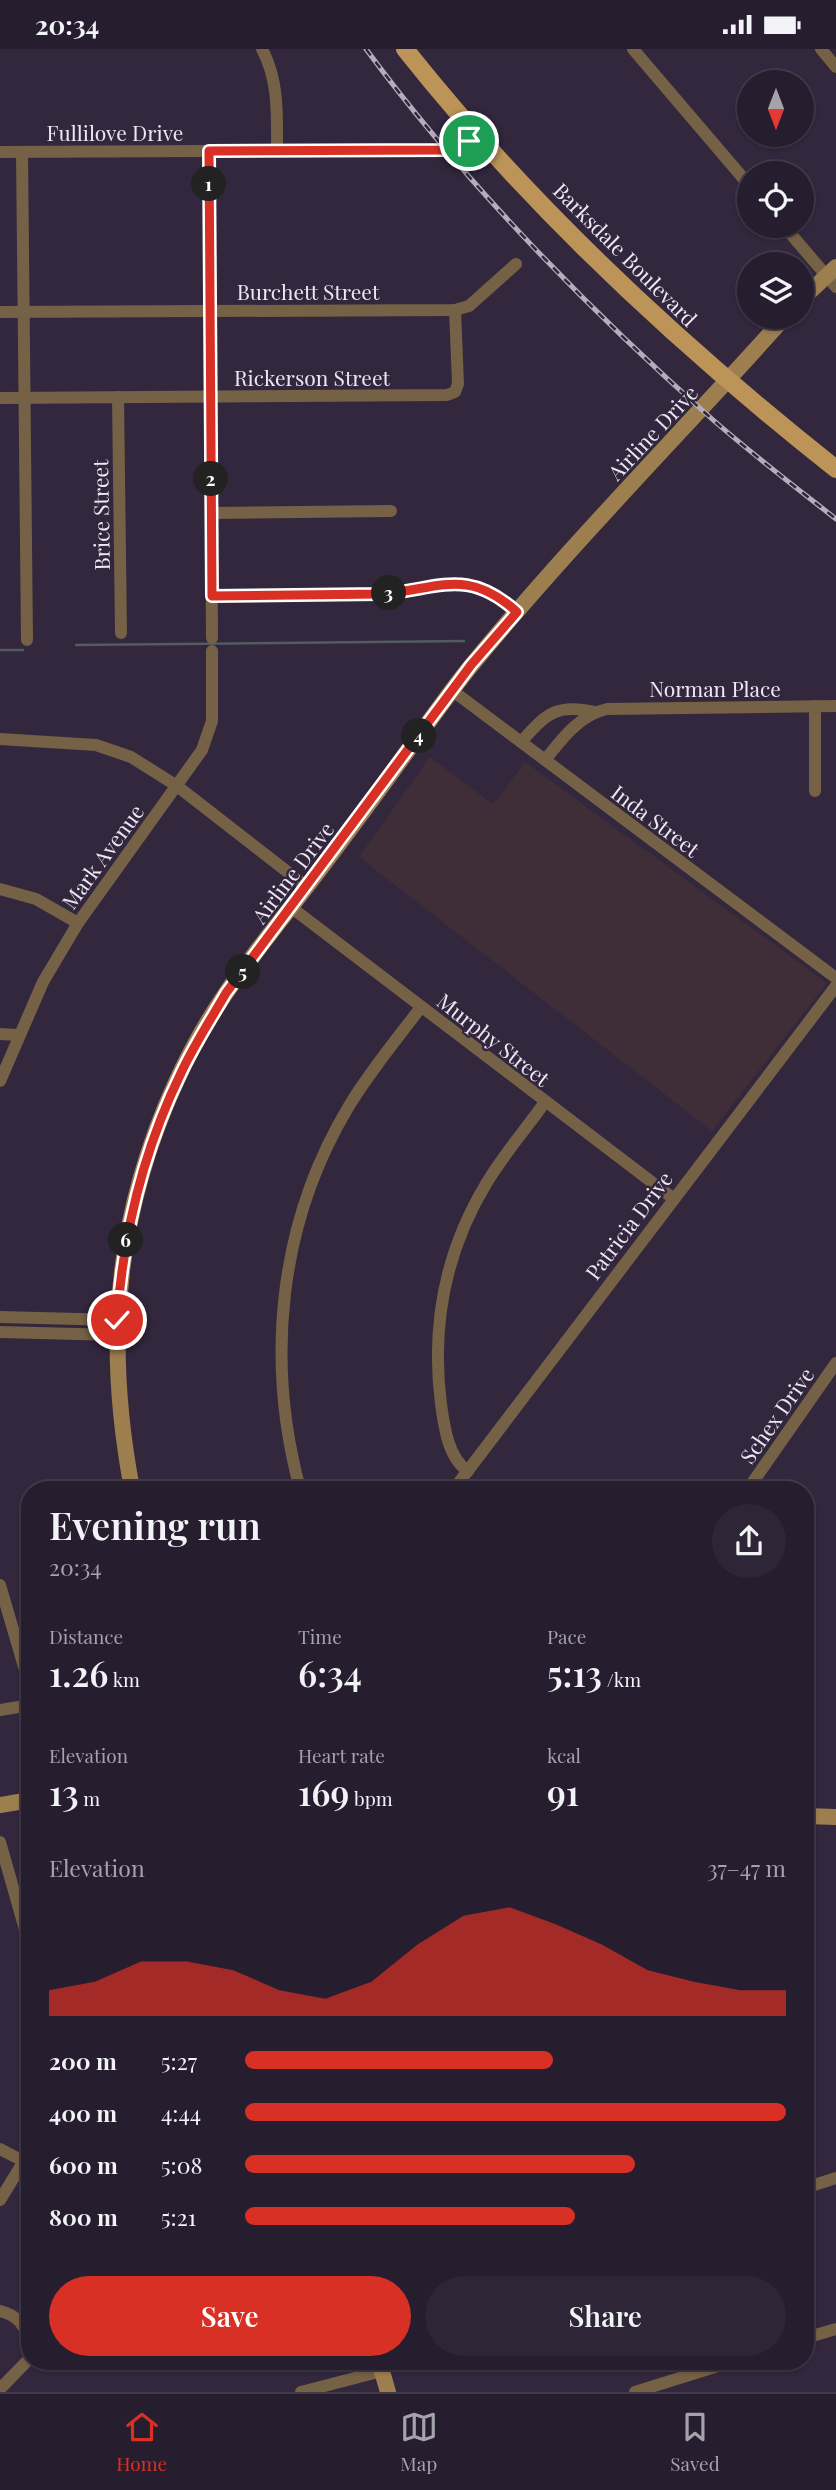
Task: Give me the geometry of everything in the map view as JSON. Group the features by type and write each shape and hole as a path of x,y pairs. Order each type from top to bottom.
{"main road":[{"name":"Barksdale Boulevard","path":"405,49 477,134 603,268 688,348 836,469"},
{"path":"814,290 833,276"},
{"name":"Airline Drive","path":"131,1481 119,1413 117,1328 125,1244 141,1175 181,1072 226,993 471,665 774,329"},
{"path":"0,1805 21,1802"},
{"path":"814,1816 836,1817"},
{"path":"382,2370 388,2392"}],"street":[{"path":"262,49 271,69 275,89 277,151"},
{"path":"633,49 737,171"},
{"path":"821,49 836,67"},
{"name":"Fullilove Drive","path":"0,152 447,150 463,145 477,134"},
{"path":"209,151 212,638"},
{"path":"22,152 27,640"},
{"path":"796,238 833,276"},
{"path":"455,310 469,306 516,264"},
{"name":"Burchett Street","path":"0,311 455,310"},
{"name":"Rickerson Street","path":"0,398 442,396 455,392 458,384 455,310"},
{"name":"Brice Street","path":"118,397 121,633"},
{"path":"211,513 391,511"},
{"path":"212,596 380,594 449,582 482,589 501,598 517,612"},
{"name":"Mark Avenue","path":"0,1081 43,982 78,923 197,759 210,731 213,711 212,651"},
{"name":"Inda Street","path":"453,691 836,978"},
{"path":"815,706 816,791"},
{"name":"Norman Place","path":"521,742 540,721 556,710 575,708 596,712 630,708 836,706"},
{"name":"Norman Place","path":"545,760 571,729 596,712"},
{"path":"0,739 74,742 115,750 151,768 177,786 307,887"},
{"path":"0,889 36,899 78,923"},
{"name":"Murphy Street","path":"292,908 674,1199"},
{"name":"Patricia Drive","path":"460,1481 836,986"},
{"path":"298,1481 286,1429 280,1349 285,1284 295,1236 309,1188 337,1127 375,1067 421,1007"},
{"path":"0,1034 18,1035"},
{"path":"468,1471 460,1466 453,1453 440,1399 437,1335 445,1282 456,1244 486,1183 545,1102"},
{"path":"0,1317 117,1328"},
{"path":"0,1332 117,1328"},
{"name":"Schex Drive","path":"754,1481 836,1363"},
{"path":"0,1585 21,1656"},
{"path":"0,1710 21,1706"},
{"path":"0,1842 21,1916"},
{"path":"0,2149 21,2156"},
{"path":"0,2200 21,2169"},
{"path":"814,2185 836,2178"},
{"path":"2,2311 21,2312"},
{"path":"2,2311 14,2315 21,2323"},
{"path":"814,2335 836,2329"},
{"path":"0,2389 21,2367"},
{"path":"301,2392 369,2370"},
{"path":"635,2392 705,2370"}],"shaded area":[{"path":"430,757 493,804 525,762 827,983 712,1131 359,857"}],"waterway":[{"path":"76,645 464,641"},
{"path":"0,650 23,650"}],"railway":[{"path":"366,49 444,147 529,243 574,289 712,419 836,519"}],"route":[{"path":"117,1320 125,1244 141,1175 181,1072 201,1036 226,993 471,665 517,612 492,593 449,582 380,594 212,596 209,151 447,150 469,141"}]}
